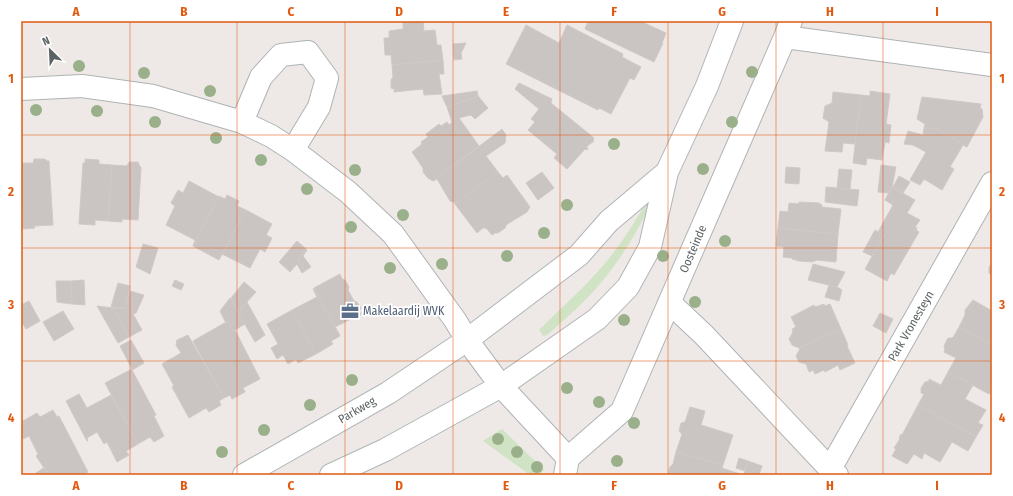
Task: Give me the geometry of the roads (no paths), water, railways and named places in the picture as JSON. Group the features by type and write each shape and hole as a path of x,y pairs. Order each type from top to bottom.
{"street":[{"path":"332,475 385,450 501,386 597,319 628,287 650,247 667,172 707,86 732,21"},
{"path":"788,29 992,65"},
{"name":"Oosteinde","path":"21,89 82,86 153,96 242,122 271,136 293,150 348,192 393,234 501,386 567,466 622,411 788,29"},
{"path":"242,122 260,77 281,55 308,52 327,78 319,107 293,150"},
{"path":"467,340 579,255 609,221 667,172"},
{"name":"Park Vronesteyn","path":"670,303 704,335 834,472 992,183"},
{"name":"Parkweg","path":"244,475 388,393 467,340"}],"place":[{"name":"Makelaardij WVK","path":"350,311"}]}
